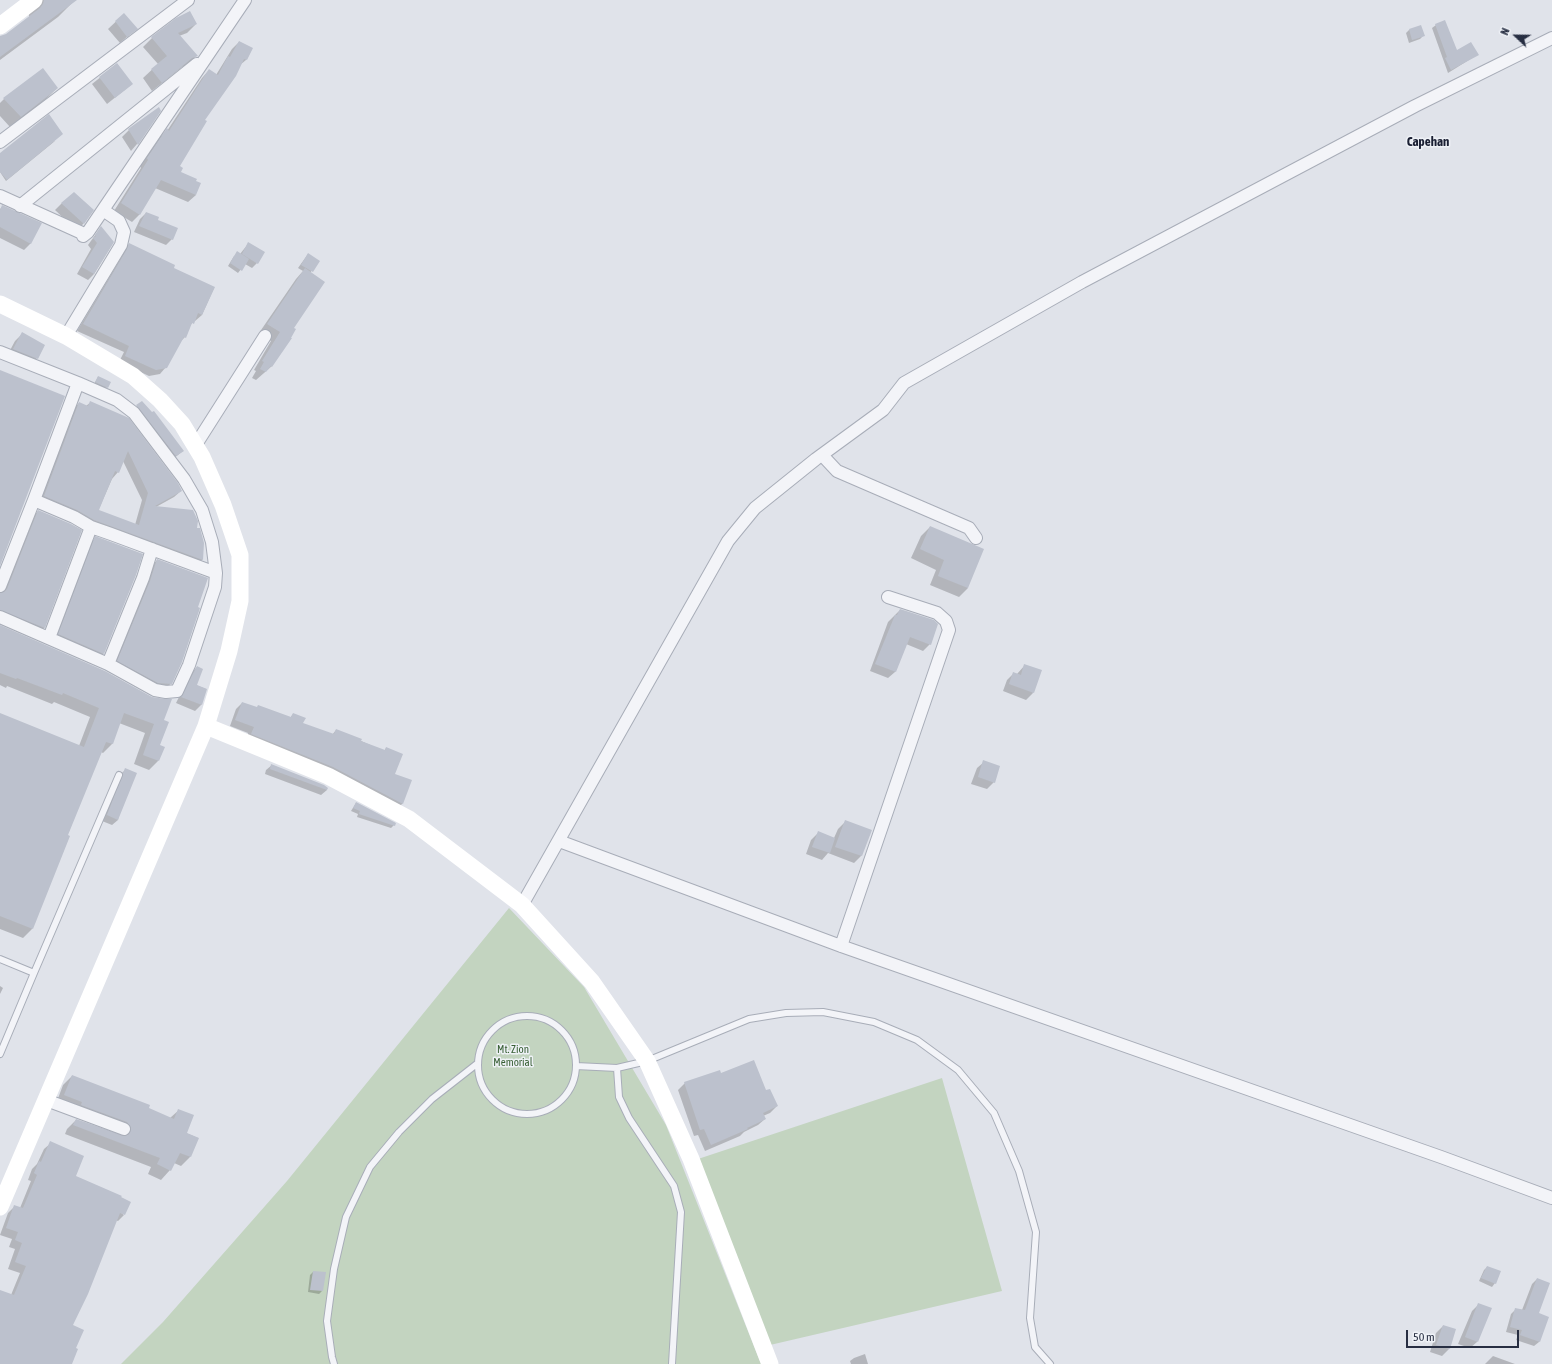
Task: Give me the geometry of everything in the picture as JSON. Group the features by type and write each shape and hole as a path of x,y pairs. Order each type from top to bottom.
{"street":[{"path":"0,26 34,0"},
{"path":"0,142 188,0"},
{"path":"0,196 82,233 84,236 245,0"},
{"path":"522,905 728,540 755,508 822,455 883,410 904,383 1062,293 1415,106 1552,38"},
{"path":"20,206 208,56"},
{"path":"66,336 121,245 124,232 119,221 103,210"},
{"path":"0,304 66,336 133,376 160,400 182,424 202,457 223,505 240,555 240,601 230,651 206,726 0,1207"},
{"path":"195,446 265,336"},
{"path":"0,352 117,400 134,413 184,479 202,510 212,542 216,573 215,587 193,651 177,691 166,692 154,690 108,664 0,617"},
{"path":"0,586 78,384"},
{"path":"822,455 836,471 969,528 976,538"},
{"path":"34,500 74,517 91,527 216,573"},
{"path":"49,638 91,527"},
{"path":"108,664 143,578 152,549"},
{"path":"841,946 949,630 946,621 937,612 888,597"},
{"path":"206,726 328,776 409,819 522,905 592,982 647,1061 691,1159 770,1364"},
{"path":"559,841 841,946 1552,1198"},
{"path":"46,1100 124,1129"}],"lane":[{"path":"0,1054 120,775"},
{"path":"0,959 34,973"},
{"path":"576,1066 617,1068 647,1061 749,1019 786,1013 823,1012 874,1022 917,1040 958,1070 994,1113 1019,1171 1036,1232 1030,1318 1035,1347 1050,1364"},
{"path":"528,1015 550,1021 566,1035 574,1050 576,1066 570,1087 556,1104 537,1113 526,1114 504,1108 495,1102 482,1085 478,1063 483,1042 498,1025 518,1016 528,1015"},
{"path":"334,1364 327,1321 334,1270 346,1217 370,1166 399,1132 432,1099 478,1063"},
{"path":"617,1068 620,1097 628,1118 674,1186 681,1212 672,1364"}],"green space":[{"name":"Mt. Zion Memorial","path":"509,908 584,987 666,1125 761,1364 121,1364 163,1322 287,1181"},
{"path":"942,1078 1002,1291 770,1345 698,1159"}],"building":[{"path":"44,0 77,0 0,57 0,36 6,34 40,8"},
{"path":"190,11 197,24 178,33 198,56 192,58 162,83 151,69 167,56 151,37 176,18"},
{"path":"124,13 138,29 127,37 115,21"},
{"path":"1445,20 1457,50 1471,42 1479,55 1451,70 1445,58 1447,57 1435,24"},
{"path":"1421,25 1425,36 1412,40 1409,29"},
{"path":"239,41 253,48 247,60 244,59 236,76 205,120 207,121 180,166 183,168 181,172 197,179 196,181 201,183 196,195 161,180 140,215 121,203 148,160 147,158 167,128 169,131 209,69 218,75 228,56 230,57"},
{"path":"117,63 133,84 115,98 99,77"},
{"path":"43,68 58,88 21,117 3,98"},
{"path":"159,107 161,111 138,145 128,129"},
{"path":"49,114 63,134 7,180 0,172 0,153"},
{"path":"74,192 94,210 84,224 61,203"},
{"path":"2,205 42,223 31,244 0,227 0,210"},
{"path":"146,212 159,217 158,220 178,228 173,240 139,226"},
{"path":"101,226 114,242 94,274 82,267 97,243 93,238 96,236 95,235"},
{"path":"248,242 265,252 258,264 242,254"},
{"path":"129,243 175,265 174,268 215,287 202,315 198,313 194,324 192,323 186,338 184,337 167,368 156,370 125,356 129,346 83,324 127,249"},
{"path":"237,251 249,259 242,271 230,263"},
{"path":"308,253 320,261 313,272 301,265"},
{"path":"305,268 325,282 294,328 296,329 292,338 272,367 271,366 266,372 260,369 264,362 262,361 280,332 267,324"},
{"path":"22,332 45,345 38,359 13,349"},
{"path":"0,370 65,396 0,566"},
{"path":"98,376 111,382 108,388 95,382"},
{"path":"90,401 129,418 178,483 182,491 155,506 193,510 198,521 197,528 200,528 204,543 203,560 94,520 77,510 44,496 79,402 88,406","holes":["128,451 148,493 139,525 99,510 115,471 119,473"]},
{"path":"142,401 152,412 154,411 184,451 176,456 136,405"},
{"path":"38,510 82,530 45,628 0,610 0,593 7,589"},
{"path":"930,526 984,549 968,588 938,576 944,560 920,549"},
{"path":"95,536 143,554 104,654 58,634"},
{"path":"157,559 208,578 198,607 200,608 182,662 172,684 158,683 117,661 150,581"},
{"path":"900,609 934,620 938,624 931,645 910,637 896,672 875,664 895,615 897,615"},
{"path":"0,625 105,671 152,697 172,699 164,720 169,722 160,745 165,747 159,761 143,755 154,724 124,713 113,744 106,742 68,835 70,836 33,929 0,916 0,713 84,747 99,708 63,693 62,695 0,673"},
{"path":"1024,664 1042,670 1034,693 1009,684 1013,672 1021,675"},
{"path":"197,666 203,669 197,685 207,689 202,705 181,697"},
{"path":"242,702 257,707 258,705 291,717 293,713 306,718 303,723 334,734 336,729 385,750 386,747 403,754 395,774 412,780 403,804 333,767 251,734 254,727 235,720"},
{"path":"983,760 1000,766 995,783 978,777"},
{"path":"271,764 324,785 328,788 327,790 270,769"},
{"path":"125,768 137,773 118,820 107,815"},
{"path":"356,802 396,823 395,826 359,814 360,811 353,808"},
{"path":"845,820 872,830 862,856 835,847"},
{"path":"818,831 835,838 830,853 812,847"},
{"path":"754,1060 766,1090 770,1089 778,1106 763,1113 766,1119 747,1128 748,1129 711,1145 704,1129 700,1130 684,1082 720,1070 721,1073"},
{"path":"72,1075 150,1105 149,1108 174,1119 178,1109 194,1115 187,1133 199,1138 191,1157 180,1153 171,1171 157,1164 160,1158 73,1125 76,1119 125,1136 129,1134 131,1128 127,1122 81,1105 82,1102 64,1095"},
{"path":"50,1141 84,1156 76,1176 122,1196 121,1197 131,1202 125,1215 120,1213 88,1294 73,1325 84,1330 76,1348 78,1349 72,1364 0,1364 0,1290 14,1295 26,1266 15,1262 22,1243 15,1240 18,1232 6,1228 14,1205 23,1208 37,1175 34,1173 39,1161 41,1162"},
{"path":"1487,1266 1501,1271 1496,1284 1481,1278"},
{"path":"313,1271 326,1272 323,1291 310,1290"},
{"path":"1537,1278 1550,1283 1539,1313 1549,1317 1540,1342 1520,1335 1522,1330 1510,1327 1515,1308 1525,1310"},
{"path":"1478,1303 1492,1308 1478,1342 1465,1337"},
{"path":"1443,1325 1456,1329 1450,1349 1436,1345"}],"district":[{"name":"Capehan","path":"1428,142"}]}
